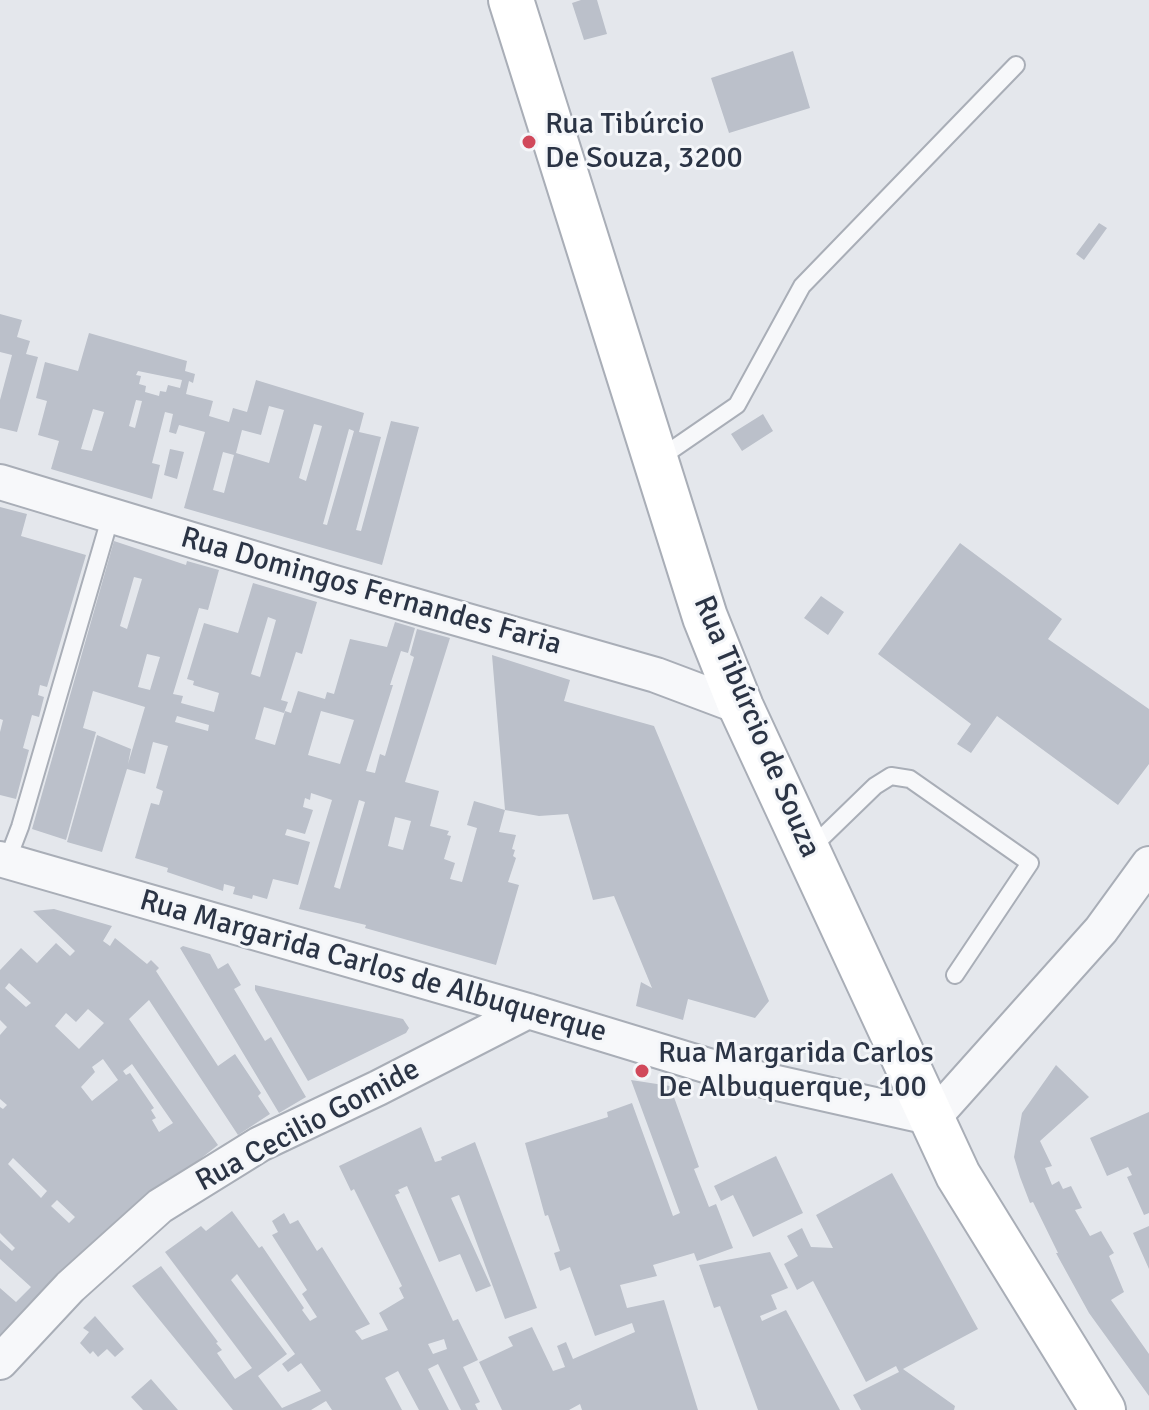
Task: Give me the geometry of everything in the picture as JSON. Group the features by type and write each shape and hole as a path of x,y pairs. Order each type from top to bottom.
{"main road":[{"name":"Rua Tibúrcio de Souza","path":"511,0 705,617 741,707 958,1175 1103,1410"}],"street":[{"name":"Rua Domingos Fernandes Faria","path":"0,482 331,582 656,675 741,707"},
{"name":"Rua Margarida Carlos de Albuquerque","path":"2,863 528,1011 728,1072 933,1118"},
{"path":"933,1118 1101,930 1149,864"},
{"name":"Rua Cecilio Gomide","path":"0,1362 70,1287 160,1206 260,1144 528,1011"}],"lane":[{"path":"656,461 737,405 802,286 1016,65"},
{"path":"2,863 20,827 111,515"},
{"path":"808,851 875,786 891,776 910,779 1030,863 955,975"}],"building":[{"path":"597,0 607,34 584,40 572,3"},
{"path":"793,51 810,108 729,133 711,78"},
{"path":"1099,223 1107,228 1084,260 1076,254"},
{"path":"0,314 22,320 17,337 30,341 26,354 38,357 17,432 0,428 0,400 12,355 0,352"},
{"path":"89,333 187,361 185,371 195,374 193,383 189,381 186,394 213,401 209,416 229,422 233,408 247,412 256,380 364,413 359,432 381,437 356,530 361,531 391,421 419,427 382,565 184,508 205,432 179,425 176,434 169,432 173,414 165,412 152,463 160,465 152,499 51,469 59,441 38,435 47,401 36,398 45,362 78,371","holes":["138,371 182,380 180,388 168,385 166,392 160,391 159,396 145,392 146,386 139,384 141,376 136,375","136,400 142,401 135,428 129,426","269,406 284,410 269,463 236,453 242,430 261,435","93,409 104,412 92,451 81,449","314,424 322,426 306,481 299,478","349,429 354,431 327,525 323,524","223,452 234,455 224,493 213,490"]},
{"path":"763,414 773,431 742,451 731,434"},
{"path":"170,449 184,452 177,479 164,475"},
{"path":"0,507 27,514 21,536 86,555 47,687 40,685 38,695 44,697 39,717 32,715 23,748 29,750 16,799 0,795 0,732 3,720 0,719"},
{"path":"114,541 186,565 187,561 219,570 208,610 199,608 173,694 183,696 181,703 214,712 219,693 193,685 194,681 187,679 204,623 238,633 253,583 317,602 302,654 296,652 281,700 288,702 284,713 264,707 255,739 275,745 285,711 291,713 298,691 325,699 327,692 334,694 350,639 387,647 395,622 415,628 408,653 401,651 366,771 375,773 380,754 385,756 414,657 410,655 417,629 450,638 405,782 439,791 430,826 449,831 447,835 451,836 444,859 455,863 450,879 462,882 477,828 467,825 474,801 505,810 499,832 516,835 512,849 516,858 508,882 519,885 496,965 365,928 366,925 299,909 332,800 311,793 310,800 305,798 303,807 313,810 305,834 287,829 285,835 310,842 298,885 273,879 267,899 253,895 252,899 233,894 235,887 224,884 223,891 167,872 168,868 135,858 151,803 159,805 163,791 156,788 168,746 153,742 145,774 127,769 102,852 67,842 97,735 131,749 128,764 145,707 93,691 83,728 96,732 66,840 32,829","holes":["134,577 142,579 127,629 120,626","268,617 276,620 260,677 251,674","147,654 160,657 150,690 138,687","321,711 354,720 340,764 308,755","177,716 209,725 208,731 175,722","359,800 365,802 340,889 334,887","395,817 411,821 403,850 388,846"]},
{"path":"960,543 1062,619 1048,639 1149,709 1149,764 1118,805 997,716 971,753 957,744 971,724 878,654"},
{"path":"821,596 844,612 828,635 804,618"},
{"path":"492,655 570,680 564,701 654,726 769,1001 755,1018 688,999 683,1020 636,1006 641,982 652,988 614,896 593,900 568,814 539,816 505,810"},
{"path":"54,909 112,926 103,941 110,946 115,938 147,964 151,960 159,968 156,971 218,1066 235,1054 261,1093 258,1096 270,1114 238,1135 149,1000 129,1019 218,1145 161,1190 4,1341 0,1337 0,1288 16,1302 31,1287 0,1259 0,1240 12,1251 15,1248 0,1233 0,1107 3,1109 7,1105 0,1099 0,1035 7,1027 0,1020 0,970 21,948 37,963 56,943 70,956 75,951 33,911","holes":["9,983 31,1003 26,1007 5,988","88,1009 104,1023 79,1049 55,1026 66,1013 76,1022","103,1059 118,1080 92,1101 81,1087 95,1072 92,1067","132,1064 173,1123 159,1132 152,1120 156,1118 151,1110 154,1108 130,1073 126,1075 123,1071","13,1158 47,1191 41,1198 8,1164","57,1200 75,1217 69,1223 51,1206"]},
{"path":"183,946 210,954 218,969 228,963 241,985 234,989 265,1041 271,1037 306,1097 279,1113 180,948"},
{"path":"255,985 403,1019 409,1028 406,1033 308,1081 255,990"},
{"path":"1056,1065 1089,1097 1040,1141 1052,1166 1045,1168 1052,1185 1059,1181 1063,1189 1071,1186 1082,1208 1075,1210 1090,1236 1101,1231 1114,1253 1109,1256 1124,1292 1111,1300 1149,1354 1149,1396 1089,1313 1056,1253 1033,1202 1030,1203 1014,1157 1022,1113"},
{"path":"631,1080 670,1086 699,1167 694,1169 709,1207 716,1204 733,1248 697,1261 694,1253 653,1265 657,1276 620,1285 627,1308 664,1300 698,1410 582,1410 580,1404 569,1410 502,1410 479,1362 513,1346 508,1337 532,1327 553,1371 565,1367 557,1346 566,1342 573,1359 635,1332 632,1323 595,1336 570,1267 560,1271 554,1253 560,1251 548,1215 545,1216 525,1143 608,1117 607,1112 632,1103 673,1216 680,1213"},
{"path":"1149,1112 1149,1213 1144,1215 1127,1177 1132,1175 1128,1167 1107,1176 1090,1138"},
{"path":"421,1127 435,1162 475,1142 537,1308 505,1319 459,1195 451,1198 491,1286 476,1292 460,1254 439,1262 407,1186 395,1195 453,1321 458,1319 478,1360 463,1367 480,1402 475,1404 478,1410 461,1410 438,1364 428,1369 449,1410 419,1410 398,1371 385,1378 402,1410 332,1410 326,1401 311,1410 233,1410 132,1286 161,1266 218,1342 222,1350 217,1353 235,1379 252,1368 165,1252 201,1226 206,1231 232,1211 259,1248 262,1246 310,1321 317,1317 302,1294 307,1290 272,1235 278,1232 272,1221 284,1213 290,1224 298,1220 317,1251 322,1247 370,1324 355,1331 362,1340 388,1330 379,1313 404,1298 399,1288 402,1286 354,1189 351,1191 339,1166","holes":["237,1274 295,1354 282,1364 288,1372 301,1363 321,1391 282,1408 258,1376 287,1354 231,1280","444,1339 447,1349 433,1354 428,1344"]},
{"path":"776,1156 803,1213 753,1237 733,1195 721,1201 714,1186"},
{"path":"892,1173 978,1329 903,1369 955,1406 954,1410 861,1410 853,1395 899,1372 896,1366 866,1382 813,1281 797,1290 784,1264 798,1256 787,1236 802,1228 811,1247 833,1248 816,1215"},
{"path":"1149,1226 1149,1269 1133,1233"},
{"path":"770,1252 788,1288 771,1295 777,1309 760,1316 762,1321 786,1310 840,1410 758,1410 720,1306 714,1308 699,1265"},
{"path":"95,1316 124,1349 115,1357 107,1349 98,1357 93,1351 90,1354 80,1343 89,1332 83,1328"},
{"path":"151,1379 178,1410 143,1410 131,1397"}],"place":[{"name":"Rua Tibúrcio De Souza, 3200","path":"529,142"},
{"name":"Rua Margarida Carlos De Albuquerque, 100","path":"642,1071"}]}
